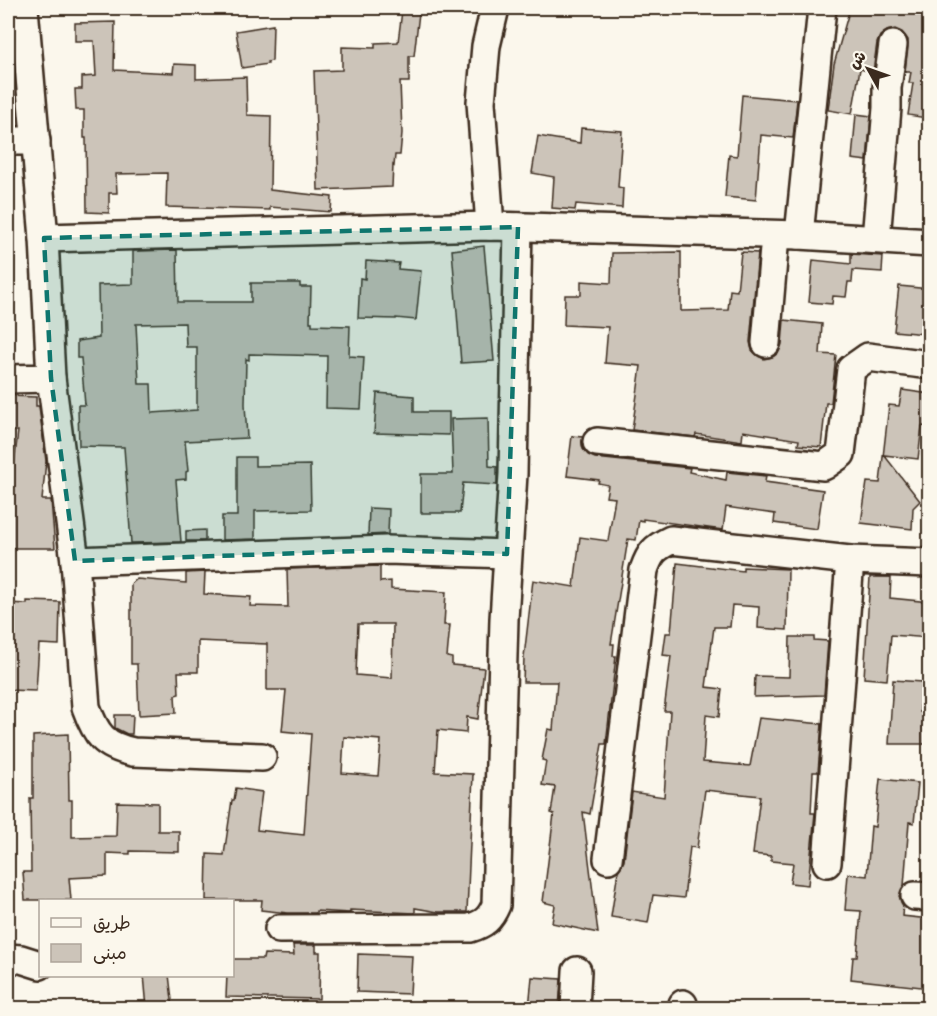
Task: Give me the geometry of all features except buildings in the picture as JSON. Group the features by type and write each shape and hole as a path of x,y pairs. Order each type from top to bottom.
{"street":[{"path":"24,8 44,238 51,378 75,561 86,707 92,725 102,739 115,748 133,752 262,757"},
{"path":"473,8 486,46"},
{"path":"490,226 481,102 486,46 495,8"},
{"path":"766,343 787,236 822,8"},
{"path":"876,239 887,88 894,45"},
{"path":"8,141 36,141"},
{"path":"44,238 490,226 876,239 930,243"},
{"path":"279,929 470,928 482,924 490,917 496,905 504,619 513,474 518,227"},
{"path":"597,442 824,466 841,454 851,369 868,357 930,365"},
{"path":"8,380 51,378"},
{"path":"608,859 644,570 650,555 659,546 671,540 850,560 930,563"},
{"path":"75,561 387,550 507,554"},
{"path":"827,863 850,560"},
{"path":"8,958 39,965"},
{"path":"575,1008 577,971"}],"highlighted area":[{"path":"518,227 507,554 387,550 75,561 51,378 44,238"}]}
